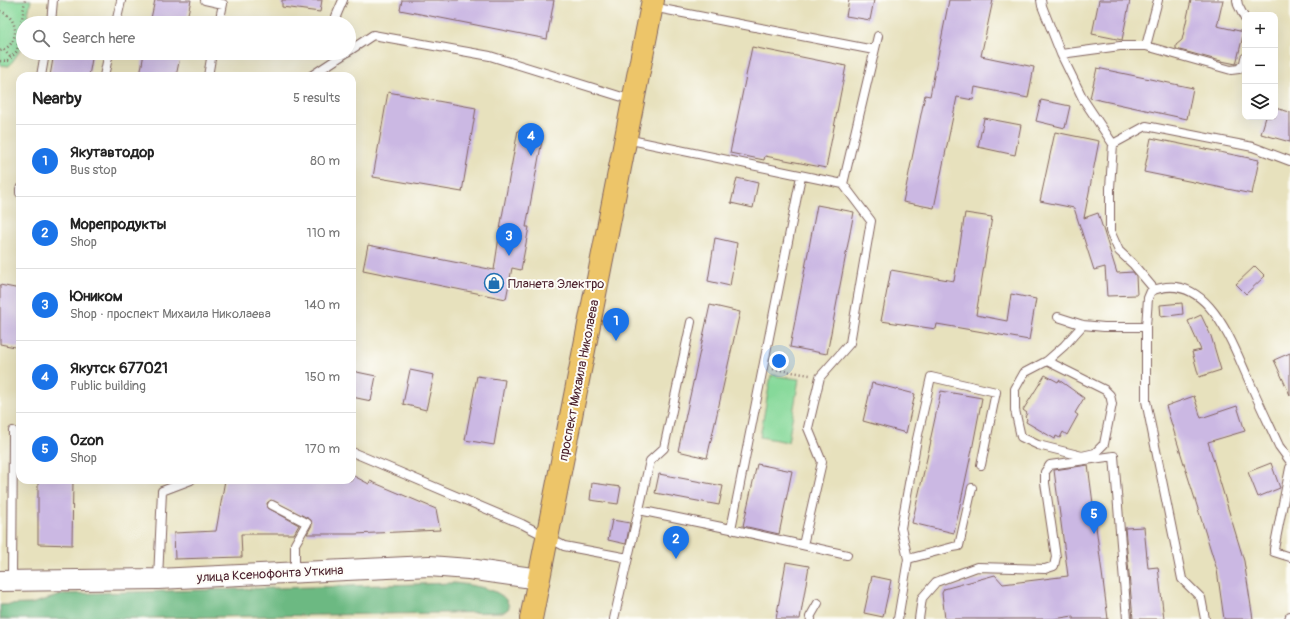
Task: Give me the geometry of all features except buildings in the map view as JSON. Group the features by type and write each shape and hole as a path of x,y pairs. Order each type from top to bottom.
{"main road":[{"name":"проспект Михаила Николаева","path":"531,619 652,4"}],"street":[{"name":"улица Ксенофонта Уткина","path":"6,581 158,578 429,566 469,569 539,579"}],"lane":[{"path":"51,16 53,0"},
{"path":"117,16 118,0"},
{"path":"205,0 223,4 220,16"},
{"path":"336,16 343,0"},
{"path":"1041,0 1061,54 1083,99 1114,144 1110,188 1110,231 1120,251 1154,289"},
{"path":"1146,46 1158,0"},
{"path":"1237,0 1242,13"},
{"path":"652,4 874,50"},
{"path":"356,46 372,35 490,56 633,100"},
{"path":"843,184 878,36"},
{"path":"1061,54 1120,46 1146,46 1231,70 1239,69 1242,65"},
{"path":"42,72 44,60"},
{"path":"105,72 107,60"},
{"path":"209,72 211,60"},
{"path":"317,72 335,60"},
{"path":"1114,144 1146,126 1252,147 1290,161"},
{"path":"626,139 843,184 871,221 850,343 820,377 808,428 822,462 803,545"},
{"path":"731,529 801,176"},
{"path":"1204,619 1201,598 1182,580 1147,408 1146,327 1148,298 1151,290 1162,286 1174,286 1189,290 1209,306 1226,330 1279,446 1290,461"},
{"path":"1058,317 1083,325 1104,327 1146,327"},
{"path":"614,619 650,461 664,448 691,322"},
{"path":"1048,361 1105,390 1110,395 1112,404 1104,444 1095,453 1082,456 1038,445 1021,437 1015,410 1015,389 1024,373 1048,361 1083,325"},
{"path":"898,619 908,559 901,528 917,439 931,377 996,392 981,464"},
{"path":"6,581 13,430"},
{"path":"356,454 522,524 564,546 628,558"},
{"path":"919,619 922,598 936,582 977,567 1045,569 1054,566 1056,557 1045,483 1045,472 1050,464 1114,456 1127,619"},
{"path":"1290,468 1274,552 1276,554 1290,557"},
{"path":"158,578 162,491 180,484"},
{"path":"908,559 959,546 972,488"},
{"path":"272,505 307,523 295,544 294,572"},
{"path":"639,510 847,555"},
{"path":"810,619 818,603"}],"path":[{"path":"23,16 26,0"},
{"path":"0,11 10,16 16,28 14,41 10,46 0,52"},
{"path":"4,50 11,58"},
{"path":"0,61 7,62 16,52"},
{"path":"763,367 820,377"}],"green space":[{"path":"0,0 31,0 28,16 16,16 16,56 9,66 0,65"},
{"path":"771,375 799,379 788,442 760,437"},
{"path":"454,583 478,587 495,592 507,601 509,608 504,612 0,619 0,605 31,604 65,594"}],"place":[{"name":"Якутск 677021","path":"531,156"},
{"name":"Юником","path":"509,256"},
{"name":"Планета Электро","path":"494,283"},
{"name":"Якутавтодор","path":"616,341"},
{"name":"Ozon","path":"1094,534"},
{"name":"Морепродукты","path":"676,559"}]}
